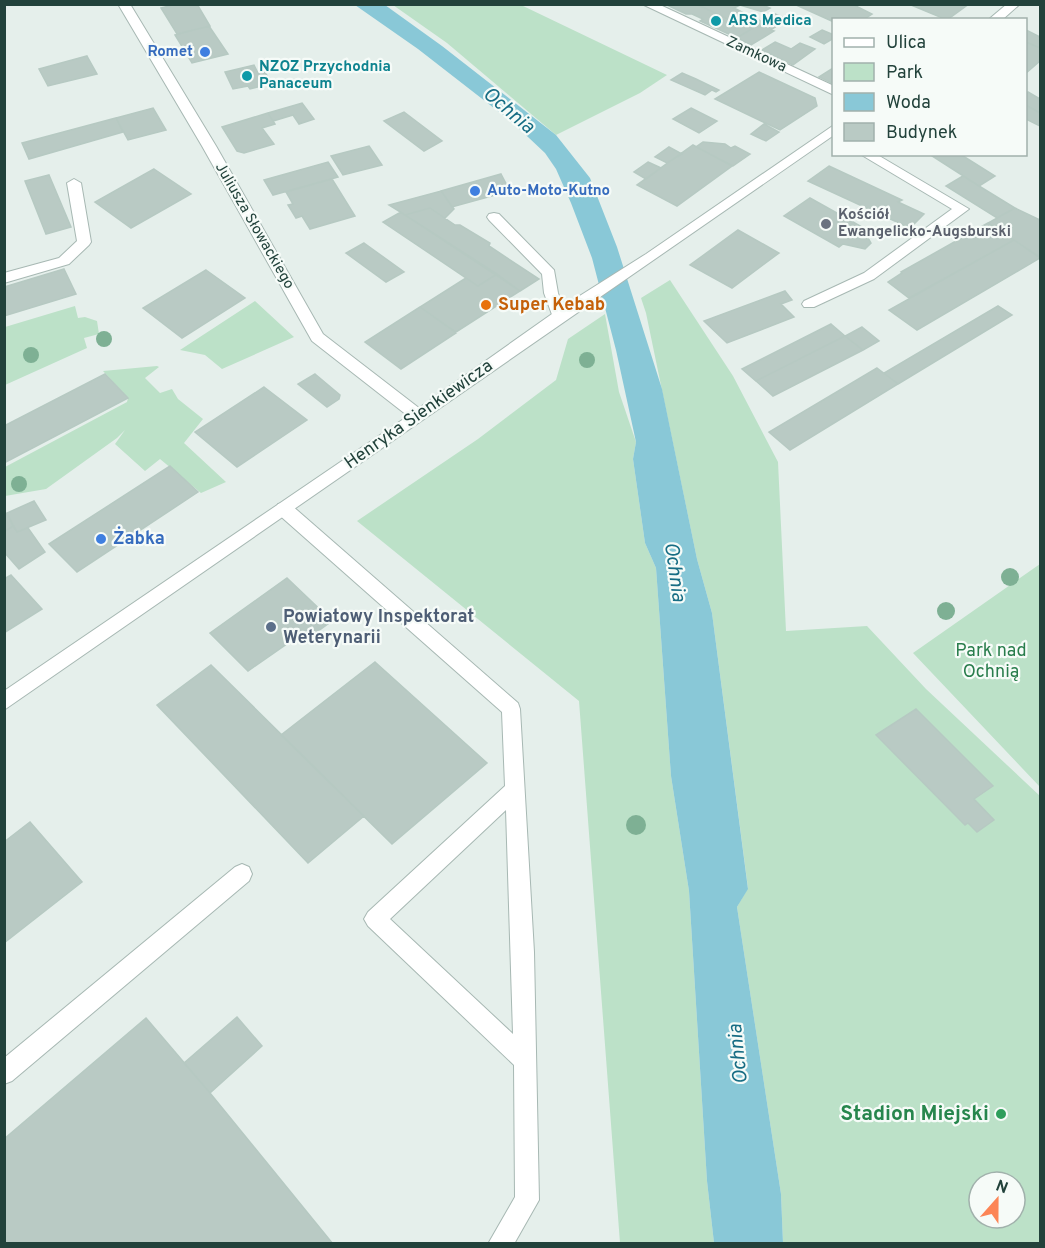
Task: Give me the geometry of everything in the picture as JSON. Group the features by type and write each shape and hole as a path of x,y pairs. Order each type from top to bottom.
{"street":[{"name":"Juliusza Słowackiego","path":"124,4 209,146 317,337 419,416"},
{"name":"Zamkowa","path":"647,4 832,90"},
{"path":"997,18 1016,4"},
{"name":"Henryka Sienkiewicza","path":"4,702 419,416 563,313 651,257 831,133"},
{"path":"809,304 869,276 962,210 869,156"},
{"path":"4,278 64,261 84,242 74,183"},
{"path":"494,217 549,273 551,293 563,313"},
{"path":"284,509 511,709 523,952 527,1200 500,1244"},
{"path":"515,789 375,919 525,1060"},
{"path":"4,1073 242,874"}],"green space":[{"path":"393,5 521,5 667,75 640,93 556,135 447,43"},
{"path":"670,280 733,376 778,462 786,631 867,626 926,689 1040,796 1040,1243 783,1243 781,1194 737,907 748,888 712,613 697,559 641,298"},
{"path":"255,301 294,337 222,369 205,355 180,350"},
{"path":"75,306 78,318 85,317 97,321 99,334 84,338 87,348 5,385 5,327"},
{"path":"605,314 619,392 636,442 633,459 645,543 656,568 671,776 689,891 707,1181 714,1243 620,1243 579,701 357,521 478,439 556,380 568,339"},
{"path":"159,367 145,378 160,393 172,389 178,399 203,419 184,443 226,482 201,493 160,459 145,471 115,444 125,430 46,489 5,496 5,467 127,402 128,398 103,371"},
{"name":"Park nad Ochnią","path":"1040,564 1040,787 913,653"}],"water":[{"name":"Ochnia","path":"355,5 385,5 442,46 556,135 590,178 617,247 662,389 697,559 712,613 748,889 737,907 781,1194 783,1243 714,1243 707,1181 689,891 671,776 656,568 645,543 633,459 636,442 616,350 592,258 556,169 545,153 512,122 418,49"}],"building":[{"path":"177,4 197,4 210,26 177,34 161,8"},
{"name":"ARS Medica","path":"665,4 696,4 734,22 746,14 763,22 737,38 700,21 703,19"},
{"path":"696,4 768,4 765,6 770,8 763,12 740,5 734,8 746,14 734,22"},
{"path":"794,4 852,4 872,14 866,18 832,18 832,21"},
{"path":"911,4 969,4 950,18 942,18"},
{"path":"775,14 787,19 771,30 774,31 751,45 737,38"},
{"path":"209,26 228,54 192,63 175,35"},
{"path":"822,30 832,34 832,39 824,44 810,37"},
{"path":"1027,30 1040,37 1040,48 1027,42"},
{"path":"775,42 791,49 800,43 815,49 793,65 762,50"},
{"path":"1027,42 1040,48 1040,61 1027,72"},
{"path":"87,56 97,74 48,86 39,69"},
{"name":"NZOZ Przychodnia Panaceum","path":"254,65 258,73 264,71 272,83 250,89 248,86 233,89 225,72"},
{"path":"832,69 832,83 819,77"},
{"path":"759,72 815,98 817,106 780,130 715,99"},
{"path":"682,73 719,90 716,92 712,90 705,95 671,80"},
{"path":"1027,93 1040,99 1040,113 1027,106"},
{"path":"302,103 314,119 299,124 293,115 273,121 268,113"},
{"path":"1027,106 1040,113 1040,126 1027,120"},
{"path":"153,108 166,130 128,140 116,118"},
{"path":"691,108 717,121 699,133 673,119"},
{"path":"404,112 442,141 424,151 384,121"},
{"path":"268,113 275,124 262,128 274,144 244,153 237,151 222,127"},
{"path":"116,118 123,132 29,159 22,143"},
{"path":"764,124 779,132 766,141 751,134"},
{"path":"703,142 725,144 731,148 735,146 750,154 733,166 696,147"},
{"path":"693,145 732,166 677,206 637,185"},
{"path":"369,146 382,165 343,175 331,156"},
{"path":"669,147 682,154 667,163 655,157"},
{"path":"932,156 963,156 995,176 979,186"},
{"path":"328,162 338,177 273,195 264,180"},
{"path":"648,162 661,168 646,179 634,172"},
{"path":"829,166 902,200 898,202 924,214 910,228 808,181"},
{"path":"154,169 191,194 131,228 95,202"},
{"name":"Auto-Moto-Kutno","path":"501,174 510,191 452,207 441,191"},
{"path":"49,175 71,227 46,234 25,181"},
{"path":"963,176 1015,208 997,218 946,186"},
{"path":"332,179 355,216 310,229 302,216 296,218 288,205 293,204 286,192"},
{"path":"441,191 454,209 445,218 430,208 405,215 389,205"},
{"name":"Kościół Ewangelicko-Augsburski","path":"810,198 864,228 859,232 867,236 871,243 865,249 843,244 839,247 784,216"},
{"path":"430,208 455,225 460,225 490,243 489,246 539,279 520,291 405,215"},
{"path":"1015,208 1040,220 1040,257 988,223"},
{"path":"401,212 497,274 478,286 383,222"},
{"path":"988,223 1014,240 909,298 888,282 901,272"},
{"path":"738,230 779,253 732,288 690,265"},
{"path":"1014,240 1040,258 917,330 889,310"},
{"path":"364,243 404,272 386,282 346,253"},
{"path":"64,269 76,294 4,316 4,287"},
{"path":"206,270 245,298 182,338 143,308"},
{"path":"497,274 520,291 456,332 420,307 466,278 478,286"},
{"path":"785,291 792,300 781,304 794,317 727,343 704,321"},
{"path":"998,306 1012,315 898,384 884,373"},
{"path":"420,307 456,333 401,369 365,342"},
{"path":"831,324 845,336 756,381 742,369"},
{"path":"862,327 879,341 863,350 845,336"},
{"path":"845,336 863,350 773,396 756,381"},
{"path":"877,368 898,384 790,450 769,432"},
{"path":"105,374 128,398 4,463 4,426"},
{"path":"315,374 340,395 339,399 327,407 298,384"},
{"path":"264,387 307,420 237,467 195,432"},
{"path":"170,466 198,492 77,572 49,544"},
{"path":"34,501 46,520 17,532 7,513"},
{"path":"4,510 13,526 4,532"},
{"path":"13,526 17,532 28,528 45,552 19,569 4,552 4,532"},
{"path":"11,575 42,609 4,633 4,579"},
{"name":"Powiatowy Inspektorat Weterynarii","path":"287,578 332,621 303,642 297,637 248,671 210,633"},
{"path":"375,662 487,763 392,844 281,735"},
{"path":"211,665 364,816 308,863 157,705"},
{"path":"916,709 993,786 974,799 994,820 977,832 968,823 965,825 876,735"},
{"path":"30,822 82,882 4,943 4,842"},
{"path":"237,1017 262,1046 210,1093 184,1063"},
{"path":"146,1018 333,1244 4,1244 4,1139"}],"place":[{"name":"ARS Medica","path":"716,21"},
{"name":"Romet","path":"205,52"},
{"name":"NZOZ Przychodnia Panaceum","path":"247,76"},
{"name":"Auto-Moto-Kutno","path":"475,191"},
{"name":"Kościół Ewangelicko-Augsburski","path":"826,224"},
{"name":"Super Kebab","path":"486,305"},
{"name":"Żabka","path":"101,539"},
{"name":"Powiatowy Inspektorat Weterynarii","path":"271,627"},
{"name":"Stadion Miejski","path":"1001,1114"}]}
